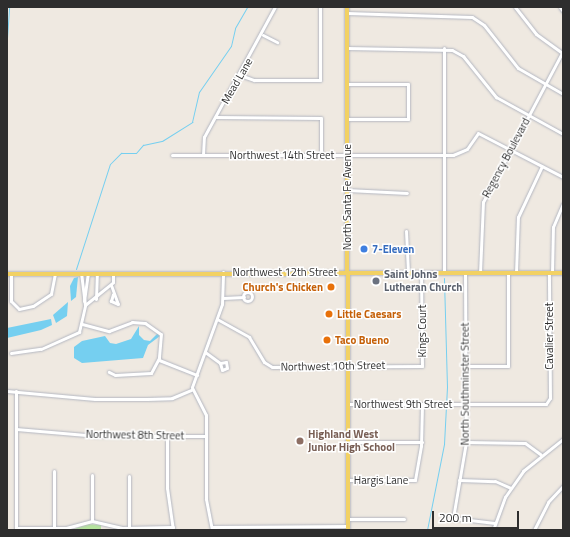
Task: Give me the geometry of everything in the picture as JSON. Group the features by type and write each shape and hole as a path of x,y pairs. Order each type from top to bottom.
{"main road":[{"name":"North Santa Fe Avenue","path":"347,7 348,528"},
{"name":"Northwest 12th Street","path":"9,274 223,272 563,273"}],"street":[{"name":"Mead Lane","path":"203,155 203,140 263,35 275,7"},
{"path":"240,75 254,80 320,80 320,7"},
{"path":"515,7 536,34 563,52"},
{"path":"560,7 563,11"},
{"path":"347,13 472,17 484,25 518,68 563,94"},
{"path":"263,35 277,42"},
{"path":"347,48 444,48 463,56 496,97 563,134"},
{"path":"444,48 444,273"},
{"name":"Regency Boulevard","path":"480,273 482,206 510,149 563,52"},
{"path":"347,84 408,84 408,119 347,119"},
{"path":"216,117 320,118 320,155"},
{"name":"Northwest 14th Street","path":"172,155 444,155 464,151 478,133 563,177"},
{"path":"516,273 518,217 542,166"},
{"path":"347,190 407,192"},
{"name":"Cavalier Street","path":"550,398 550,273 553,227 563,204"},
{"path":"406,231 408,272"},
{"path":"7,391 99,399 172,398 192,390 223,298 223,272"},
{"name":"Kings Court","path":"421,272 422,366"},
{"path":"81,273 85,303"},
{"path":"11,353 41,349 79,332 82,324 88,273"},
{"path":"96,299 97,273"},
{"path":"113,273 111,285 113,294"},
{"name":"North Southminster Street","path":"465,273 466,442 453,518 495,523"},
{"path":"465,366 508,366 508,273"},
{"path":"9,274 11,301 16,308 32,306 54,289 54,274"},
{"path":"85,303 96,299 111,285"},
{"path":"223,298 244,297"},
{"name":"Northwest 10th Street","path":"217,319 249,337 270,366 422,366"},
{"path":"82,324 109,331 132,322 149,324 162,338 159,360 148,374 109,372"},
{"path":"205,352 220,363"},
{"path":"159,360 197,375"},
{"path":"192,390 204,409 206,436 206,499 212,529 348,528"},
{"path":"16,391 16,529 54,528 92,521 129,528 173,529 167,488 167,436"},
{"name":"Northwest 9th Street","path":"348,404 541,405 550,398"},
{"path":"348,442 422,442 422,404"},
{"name":"Northwest 8th Street","path":"16,429 94,436 206,436"},
{"path":"493,530 511,488 540,454 563,439"},
{"name":"Hargis Lane","path":"348,480 415,480 422,442"},
{"path":"466,442 525,443 540,454"},
{"path":"54,471 54,528"},
{"path":"92,475 92,521"},
{"path":"129,476 129,528"},
{"path":"459,480 495,481 511,488"},
{"path":"534,530 548,502 563,486"},
{"path":"348,519 404,519"}],"green space":[{"path":"87,524 101,525 101,530 72,530"}],"water":[{"path":"78,277 76,297 71,301 70,286 74,278"},
{"path":"68,302 67,316 56,323 53,315"},
{"path":"51,319 52,325 41,330 7,338 7,328"},
{"path":"139,326 139,335 144,340 150,341 158,333 160,336 148,345 143,358 82,363 74,358 74,347 82,341 105,336 110,343 116,344 131,339"}],"waterway":[{"path":"7,38 9,7"},
{"path":"76,269 110,164 121,153 136,153 143,145 162,141 192,122 199,92 231,46 235,28 247,7"},
{"path":"427,530 444,444 447,387 444,278"}],"place":[{"name":"7-Eleven","path":"364,249"},
{"name":"Saint Johns Lutheran Church","path":"376,281"},
{"name":"Church's Chicken","path":"331,287"},
{"name":"Little Caesars","path":"329,314"},
{"name":"Taco Bueno","path":"327,340"},
{"name":"Highland West Junior High School","path":"300,441"}]}
